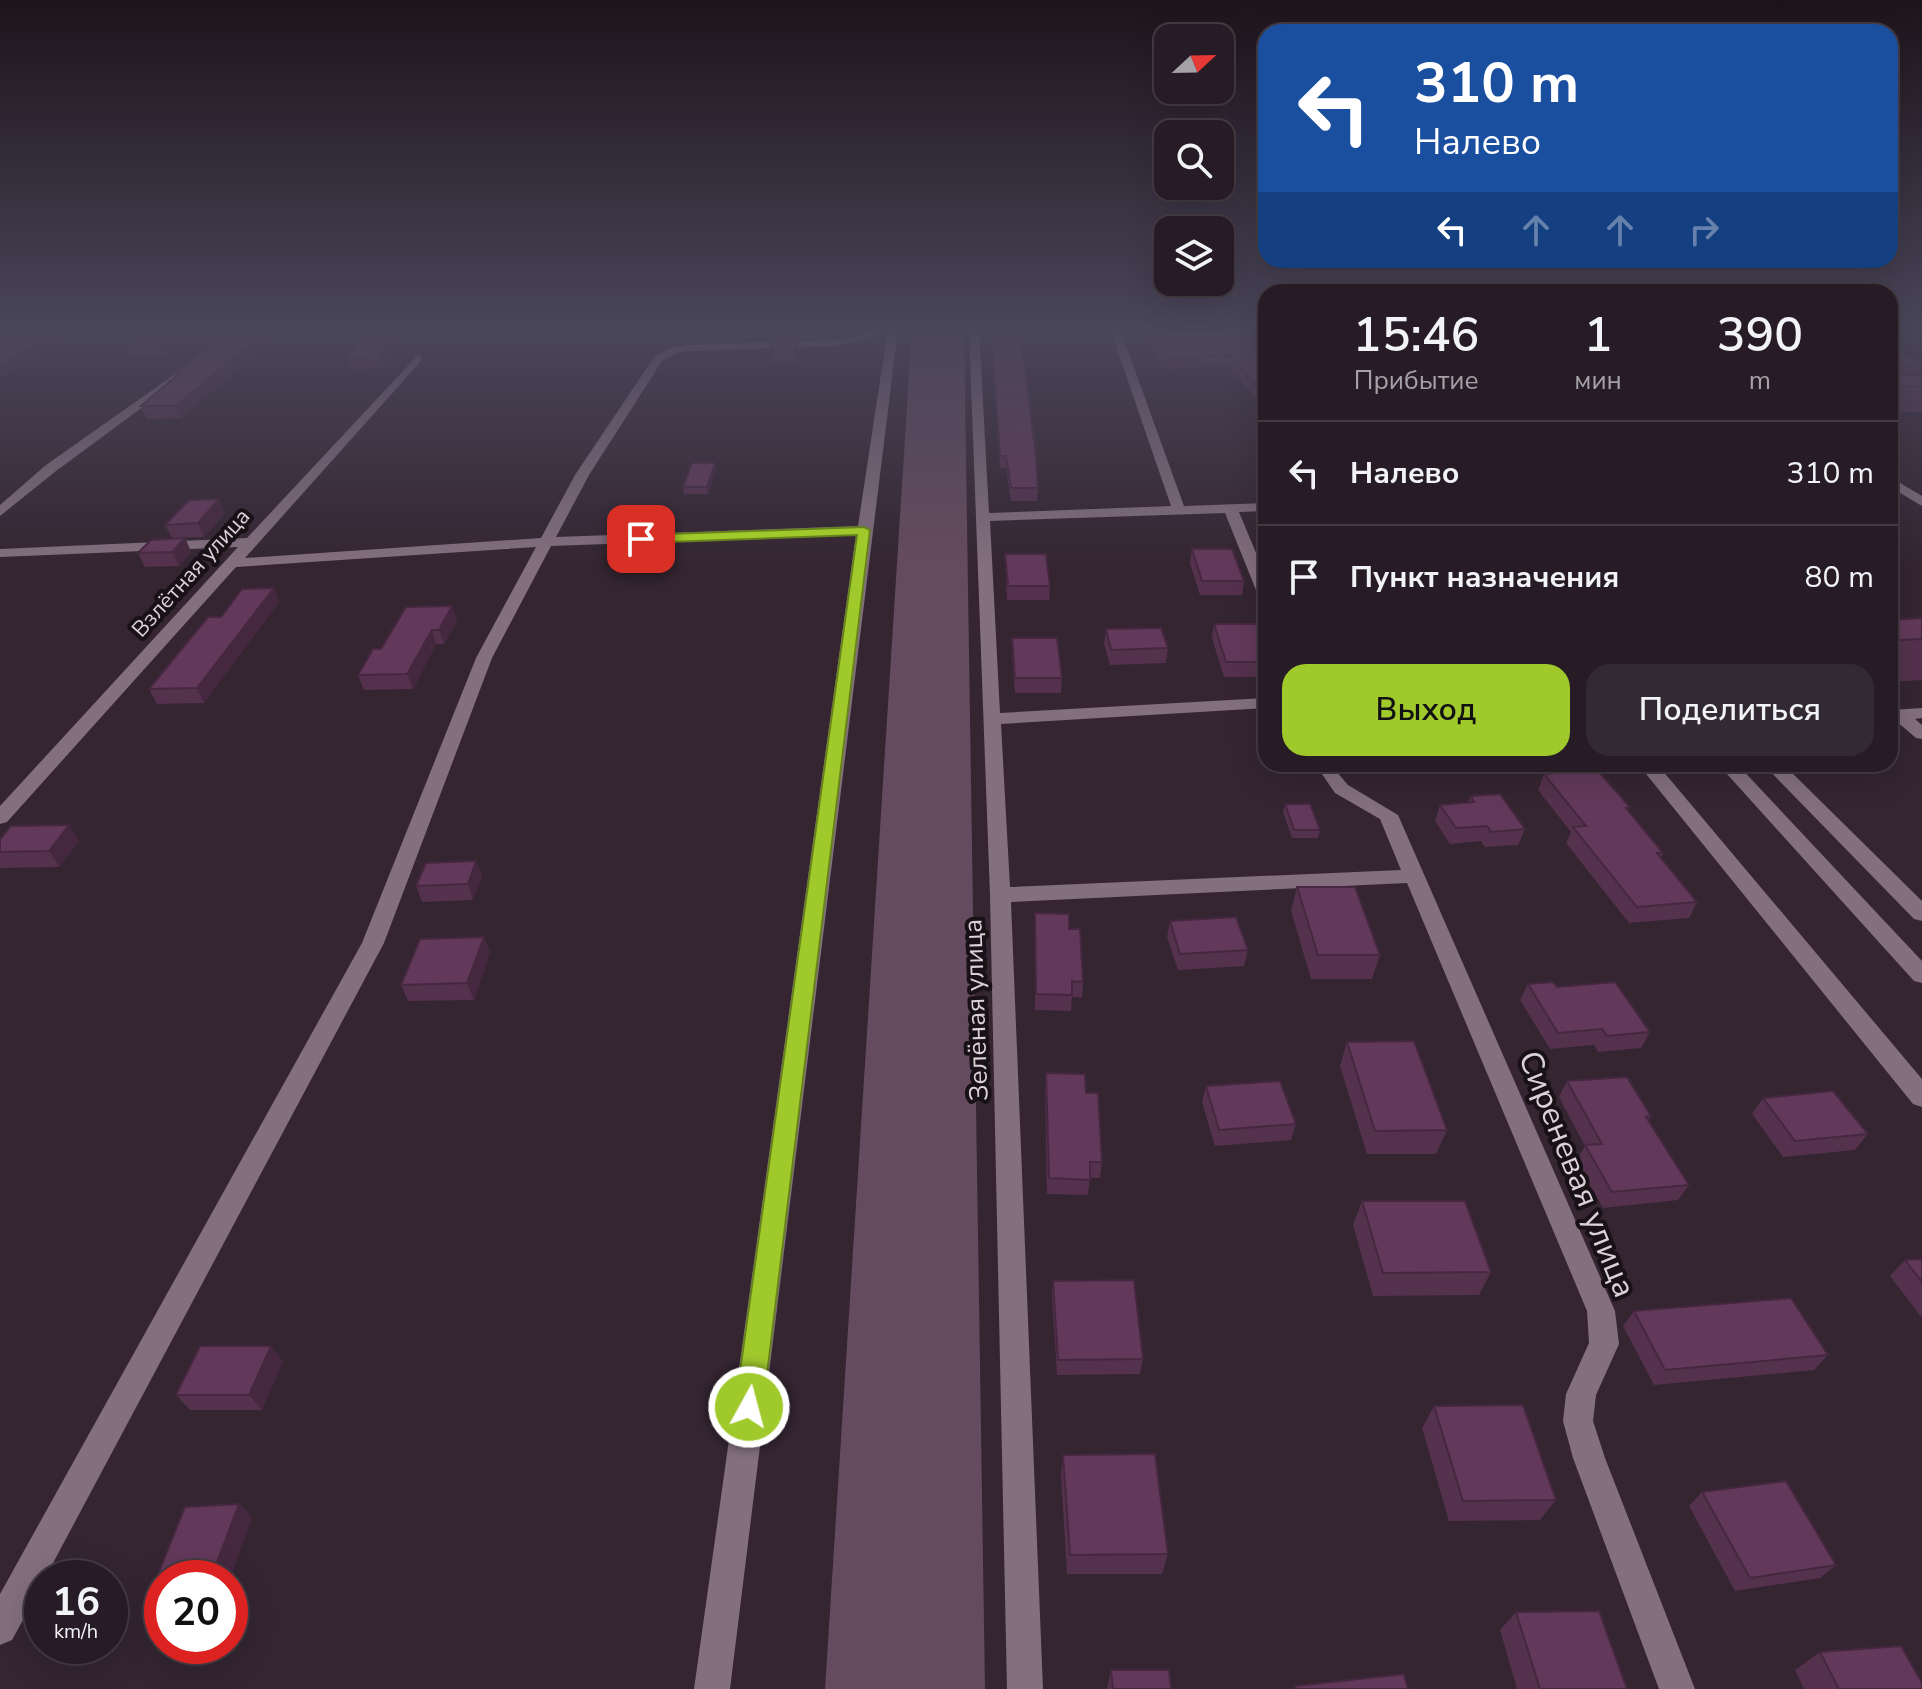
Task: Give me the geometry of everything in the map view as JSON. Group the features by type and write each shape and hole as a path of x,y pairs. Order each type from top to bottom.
{"street":[{"path":"0,512 51,468 134,408"},
{"name":"Взлётная улица","path":"0,818 372,408"},
{"path":"0,1628 373,943 484,658 582,475 627,408"},
{"path":"712,1689 864,530 869,514 883,408"},
{"name":"Зелёная улица","path":"978,408 1000,895 1025,1689"},
{"path":"1143,408 1179,510"},
{"path":"1898,486 1922,502"},
{"path":"983,517 1258,507"},
{"path":"1230,508 1258,576"},
{"path":"230,563 546,542 864,530"},
{"path":"0,553 248,542"},
{"path":"990,719 1258,703"},
{"path":"1898,715 1922,713"},
{"path":"1898,717 1922,734"},
{"name":"Сиреневая улица","path":"1328,772 1349,795 1388,815 1601,1311 1604,1344 1581,1394 1578,1421 1589,1458 1677,1689"},
{"path":"1654,772 1922,1097"},
{"path":"1734,772 1922,975"},
{"path":"1780,772 1920,910"},
{"path":"1000,895 1415,876"}],"shaded area":[{"path":"907,408 965,408 985,1689 825,1689"}],"building":[{"path":"997,408 1030,408 1038,488 1011,488 1006,456 1000,456"},
{"path":"692,463 715,463 707,487 683,487"},
{"path":"219,499 198,523 165,525 189,500"},
{"path":"185,538 172,552 138,553 151,540"},
{"path":"1192,549 1232,549 1244,581 1202,581"},
{"path":"1005,554 1046,554 1050,586 1008,586"},
{"path":"274,588 197,688 149,689 208,617 221,617 242,589"},
{"path":"452,606 439,630 432,630 407,674 358,675 373,649 381,649 406,607"},
{"path":"1922,618 1922,639 1898,638 1898,620"},
{"path":"1214,624 1258,624 1258,662 1226,662"},
{"path":"1161,628 1168,648 1111,650 1106,629"},
{"path":"1012,638 1057,638 1062,678 1015,678"},
{"path":"1599,772 1630,807 1626,808 1663,853 1657,853 1697,902 1637,907 1573,827 1586,826 1544,774"},
{"path":"1500,794 1525,829 1491,832 1487,826 1456,828 1440,805 1474,802 1471,796"},
{"path":"1285,804 1310,804 1320,830 1294,830"},
{"path":"69,825 49,851 0,852 0,839 11,826"},
{"path":"476,861 468,884 416,886 426,863"},
{"path":"1297,887 1355,887 1380,955 1318,955"},
{"path":"1035,913 1069,914 1069,929 1080,929 1083,982 1072,981 1072,995 1036,994"},
{"path":"1236,917 1248,950 1180,954 1170,921"},
{"path":"484,937 467,983 401,985 420,939"},
{"path":"1553,982 1557,987 1615,982 1650,1032 1607,1036 1602,1029 1558,1033 1528,984"},
{"path":"1414,1041 1447,1130 1375,1131 1347,1042"},
{"path":"1046,1073 1085,1074 1086,1093 1098,1093 1102,1162 1090,1162 1090,1180 1049,1178"},
{"path":"1627,1077 1651,1116 1646,1117 1689,1185 1612,1192 1585,1145 1602,1144 1567,1081"},
{"path":"1280,1081 1296,1124 1219,1130 1206,1086"},
{"path":"1833,1091 1868,1134 1795,1141 1763,1098"},
{"path":"1362,1201 1465,1201 1491,1272 1383,1273"},
{"path":"1922,1259 1922,1282 1905,1260"},
{"path":"1134,1280 1143,1359 1058,1360 1053,1281"},
{"path":"1791,1298 1828,1355 1665,1370 1634,1311"},
{"path":"200,1346 271,1346 249,1395 176,1395"},
{"path":"1523,1405 1556,1500 1463,1501 1434,1406"},
{"path":"1155,1454 1168,1554 1070,1555 1063,1455"},
{"path":"1786,1481 1836,1565 1750,1578 1702,1492"},
{"path":"239,1504 218,1560 164,1560 185,1507"},
{"path":"1599,1611 1627,1689 1540,1689 1516,1612"},
{"path":"1901,1646 1922,1683 1922,1689 1839,1689 1820,1652"},
{"path":"1111,1670 1169,1670 1171,1689 1113,1689"},
{"path":"1404,1674 1408,1689 1296,1689 1295,1686"}],"route":[{"path":"641,539 864,530 749,1407"}]}
